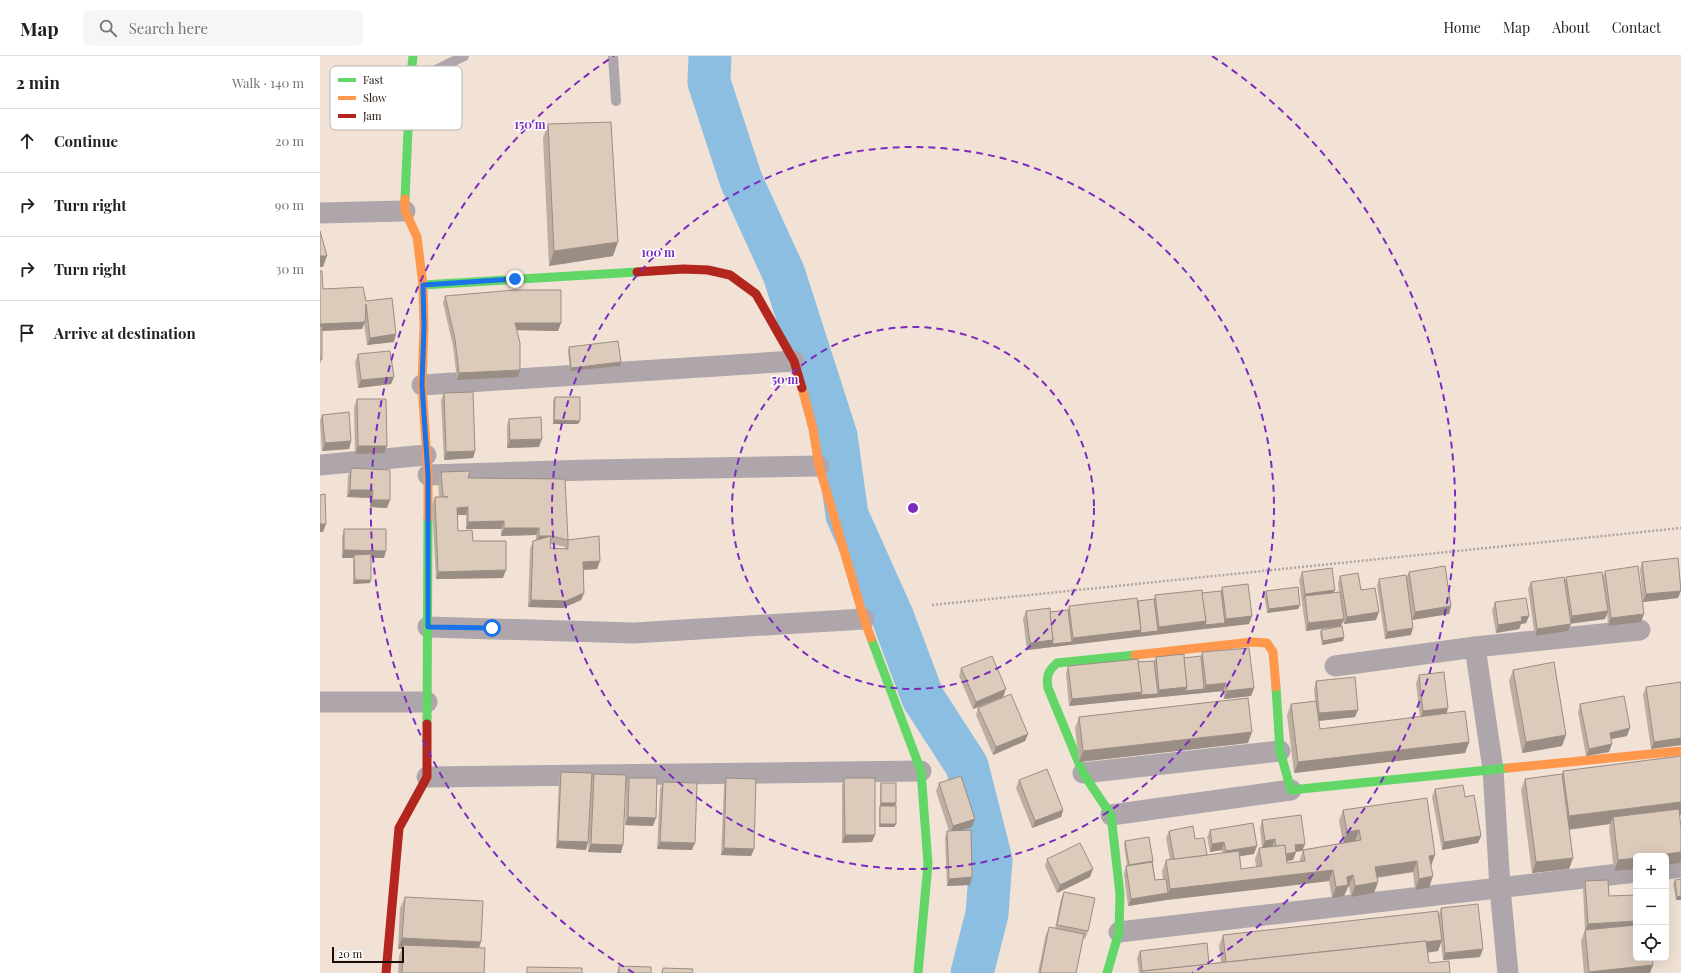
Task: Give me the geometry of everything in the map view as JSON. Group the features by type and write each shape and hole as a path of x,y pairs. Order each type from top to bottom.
{"street":[{"path":"412,66 413,56"},
{"path":"386,973 399,828 427,777 427,465 422,385 424,326 423,285 417,237 405,211 408,130"},
{"path":"320,213 405,211"},
{"path":"423,285 683,269 708,270 730,275 756,294 794,361 813,429 819,466 864,619 921,771 928,864 918,973"},
{"path":"422,385 794,361"},
{"path":"320,465 427,465 589,470 819,466"},
{"path":"428,627 634,633 864,619"},
{"path":"1335,666 1475,647 1640,630"},
{"path":"1107,973 1119,932 1120,894 1111,815 1084,773 1048,688 1046,677 1050,669 1057,663 1252,642 1267,643 1274,652 1280,751 1290,790"},
{"path":"1475,647 1493,769 1500,888 1508,973"},
{"path":"320,702 427,702"},
{"path":"1084,773 1280,751"},
{"path":"1111,815 1290,790 1681,751"},
{"path":"427,777 921,771"},
{"path":"1669,869 1681,867"},
{"path":"1119,932 1633,872"}],"lane":[{"path":"444,66 464,56"},
{"path":"612,56 616,101"}],"path":[{"path":"932,605 1681,528"}],"building":[{"path":"611,122 618,242 554,251 548,124"},
{"path":"320,231 327,256 320,256"},
{"path":"320,271 322,271 323,289 363,287 366,301 392,298 396,334 370,338 366,304 365,322 320,324"},
{"path":"515,290 561,290 561,323 515,323 520,343 520,370 459,373 455,339 445,296"},
{"path":"320,326 322,326 322,359 320,359"},
{"path":"618,341 621,362 571,368 569,347"},
{"path":"390,351 394,377 361,380 358,354"},
{"path":"473,392 475,451 446,452 444,393"},
{"path":"555,397 580,397 580,421 554,420"},
{"path":"357,399 386,399 387,446 358,446"},
{"path":"349,412 351,441 325,443 322,415"},
{"path":"541,417 542,439 510,440 509,419"},
{"path":"351,468 390,470 390,500 372,500 373,490 350,490"},
{"path":"470,471 468,478 565,479 568,540 551,536 539,536 539,528 504,528 504,521 468,522 468,507 457,508 458,531 472,530 473,541 506,541 506,570 438,572 435,497 448,497 443,496 441,472"},
{"path":"325,494 326,524 320,524 320,495"},
{"path":"344,529 386,529 386,551 344,550"},
{"path":"551,536 550,548 568,549 568,540 599,536 600,561 583,562 584,593 566,601 531,600 533,541"},
{"path":"371,554 371,580 355,580 354,555"},
{"path":"1678,558 1681,591 1646,594 1642,562"},
{"path":"1445,566 1451,606 1415,612 1409,572"},
{"path":"1638,566 1644,614 1611,618 1605,571"},
{"path":"1332,568 1335,590 1305,594 1302,572"},
{"path":"1602,572 1608,611 1572,616 1566,577"},
{"path":"1358,573 1361,590 1375,588 1379,612 1347,617 1340,576"},
{"path":"1406,575 1413,628 1387,632 1379,579"},
{"path":"1564,577 1571,624 1537,629 1531,582"},
{"path":"1248,584 1252,616 1226,619 1222,587"},
{"path":"1298,587 1300,605 1269,609 1266,591"},
{"path":"1202,590 1206,621 1159,627 1155,595"},
{"path":"1221,591 1225,623 1205,625 1206,621 1202,593"},
{"path":"1340,592 1344,619 1308,623 1305,596"},
{"path":"1137,598 1141,630 1073,638 1069,606"},
{"path":"1526,598 1529,616 1521,617 1522,621 1498,625 1495,602"},
{"path":"1154,599 1158,631 1140,633 1138,601"},
{"path":"1050,608 1053,640 1030,643 1026,611"},
{"path":"1068,610 1072,642 1052,644 1053,640 1050,612"},
{"path":"1342,626 1344,637 1323,641 1321,630"},
{"path":"1249,648 1254,688 1227,691 1226,683 1206,685 1202,652"},
{"path":"1184,654 1187,687 1159,690 1156,657"},
{"path":"992,656 1006,689 976,702 961,668"},
{"path":"1201,656 1204,689 1185,691 1187,687 1184,658"},
{"path":"1138,659 1142,692 1072,699 1068,666"},
{"path":"1154,661 1158,694 1140,695 1142,692 1138,662"},
{"path":"1554,662 1566,735 1526,742 1513,670"},
{"path":"1444,672 1448,708 1423,711 1419,675"},
{"path":"1355,677 1358,710 1319,713 1316,681"},
{"path":"1681,682 1681,738 1654,742 1646,687"},
{"path":"1011,694 1028,734 996,747 978,708"},
{"path":"1624,696 1630,728 1610,733 1612,744 1589,749 1580,704"},
{"path":"1248,698 1252,732 1083,751 1079,717"},
{"path":"1316,701 1320,729 1465,711 1469,742 1298,762 1291,704"},
{"path":"1681,756 1681,802 1569,816 1563,771"},
{"path":"1047,769 1063,810 1035,821 1019,780"},
{"path":"561,772 592,773 588,842 558,841"},
{"path":"594,774 626,775 623,845 591,844"},
{"path":"1562,774 1573,858 1536,862 1525,779"},
{"path":"961,776 975,819 953,826 939,783"},
{"path":"629,778 657,778 656,818 628,817"},
{"path":"726,778 756,779 754,849 724,848"},
{"path":"844,778 875,778 875,835 845,835"},
{"path":"663,782 697,783 695,843 660,842"},
{"path":"881,783 896,783 896,803 881,803"},
{"path":"1463,785 1465,797 1474,795 1481,836 1444,842 1435,789"},
{"path":"1427,798 1435,855 1429,856 1433,876 1419,879 1417,861 1375,867 1378,882 1355,886 1353,875 1347,877 1348,885 1336,887 1333,870 1170,889 1166,860 1239,851 1241,869 1262,866 1259,848 1285,845 1287,863 1305,861 1303,850 1361,840 1359,830 1347,832 1343,810"},
{"path":"880,806 896,806 896,824 880,824"},
{"path":"1679,809 1681,852 1669,854 1633,853 1633,858 1618,860 1613,817"},
{"path":"1301,815 1305,844 1295,845 1296,852 1286,854 1285,845 1276,846 1275,839 1265,841 1262,820"},
{"path":"1253,823 1257,846 1226,851 1224,842 1212,844 1210,830"},
{"path":"1193,826 1195,839 1204,838 1207,855 1174,859 1169,831"},
{"path":"971,830 972,877 949,879 947,831"},
{"path":"1149,837 1153,861 1129,865 1125,841"},
{"path":"1080,843 1093,869 1060,885 1047,859"},
{"path":"1152,862 1155,880 1166,879 1168,893 1131,899 1126,866"},
{"path":"1681,879 1681,896 1677,897 1675,880"},
{"path":"1608,880 1609,896 1633,895 1633,921 1588,924 1585,881"},
{"path":"1064,892 1095,898 1088,931 1057,925"},
{"path":"405,897 483,901 481,942 402,938"},
{"path":"1478,904 1483,949 1445,953 1441,908"},
{"path":"1438,911 1442,940 1226,962 1223,935"},
{"path":"1633,925 1633,961 1652,961 1653,965 1589,972 1585,930"},
{"path":"1049,927 1084,934 1076,973 1040,973"},
{"path":"1426,941 1429,963 1449,961 1450,973 1142,973 1142,971"},
{"path":"1207,943 1209,964 1142,971 1140,951"},
{"path":"403,945 485,948 484,973 402,973"},
{"path":"619,966 651,967 651,973 619,973"},
{"path":"527,967 582,968 582,973 527,973"},
{"path":"663,968 693,969 692,973 662,973"}],"waterway":[{"path":"710,56 709,82 741,180 784,274 836,436 847,515 893,618 923,698 967,766 991,860 987,914 972,973"}],"traffic: fast":[{"path":"412,66 413,56"},
{"path":"405,199 408,130"},
{"path":"423,285 637,272"},
{"path":"427,724 428,518"},
{"path":"871,638 921,771 928,864 918,973"},
{"path":"1107,973 1119,932 1120,894 1111,815 1083,773 1048,688 1047,680 1048,674 1057,663 1135,655"},
{"path":"1276,687 1280,751 1291,790 1508,768"}],"traffic: slow":[{"path":"405,199 405,211 417,237 423,285 424,326 422,385 428,475 428,518"},
{"path":"802,388 813,429 819,466 864,619 871,638"},
{"path":"1135,655 1252,642 1267,643 1273,652 1276,687"},
{"path":"1508,768 1681,751"}],"traffic: jam":[{"path":"637,272 683,269 708,270 730,275 756,294 794,361 802,388"},
{"path":"386,973 399,828 427,777 427,724"}],"route":[{"path":"492,628 428,627 428,475 422,385 424,326 423,285 515,279"}]}
